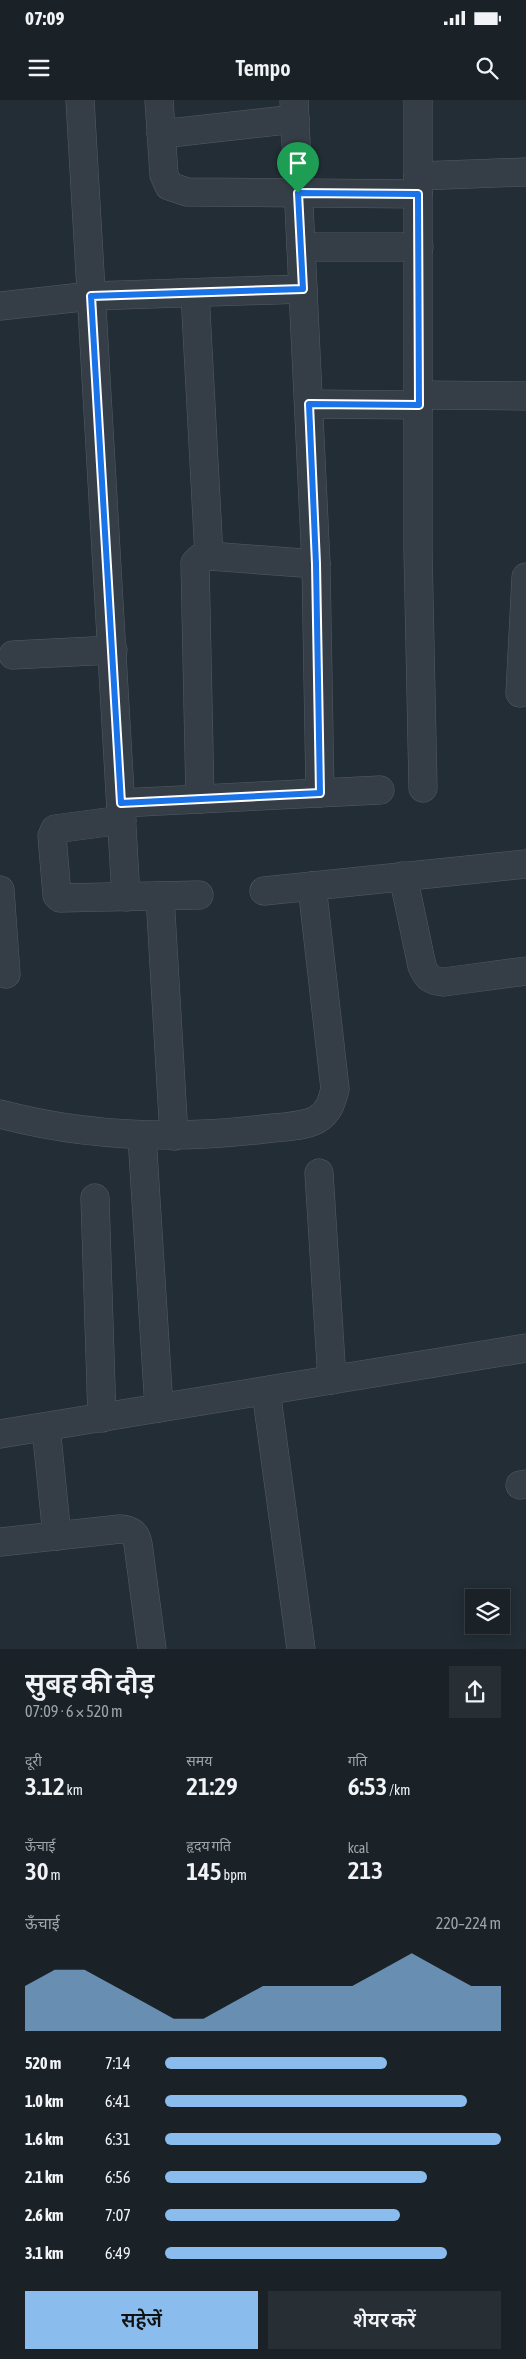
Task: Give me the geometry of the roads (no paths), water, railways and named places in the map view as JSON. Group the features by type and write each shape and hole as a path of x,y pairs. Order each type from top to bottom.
{"street":[{"path":"80,100 126,897"},
{"path":"159,100 164,175 169,186 187,192 298,193 418,185 526,172"},
{"path":"418,100 418,550 423,788"},
{"path":"161,134 294,110 316,564 320,793"},
{"path":"301,247 419,247"},
{"path":"0,306 91,296 303,289"},
{"path":"195,293 209,556"},
{"path":"309,404 526,396"},
{"path":"200,799 195,563 200,558 209,556 316,564"},
{"path":"520,693 526,577"},
{"path":"13,655 113,650"},
{"path":"199,896 60,898 57,895 52,836 58,828 122,812 200,799 380,790"},
{"path":"264,891 526,864"},
{"path":"402,876 422,966 426,976 433,981 444,982 526,971"},
{"path":"0,1114 87,1132 142,1136 234,1132 296,1125 316,1120 327,1111 332,1102 335,1089 312,886"},
{"path":"160,896 174,1136"},
{"path":"0,901 6,974"},
{"path":"142,1136 159,1408"},
{"path":"319,1173 332,1380"},
{"path":"95,1198 102,1418"},
{"path":"0,1434 526,1348"},
{"path":"266,1391 301,1649"},
{"path":"46,1427 57,1536"},
{"path":"0,1542 120,1529 130,1530 136,1536 152,1649"}]}
